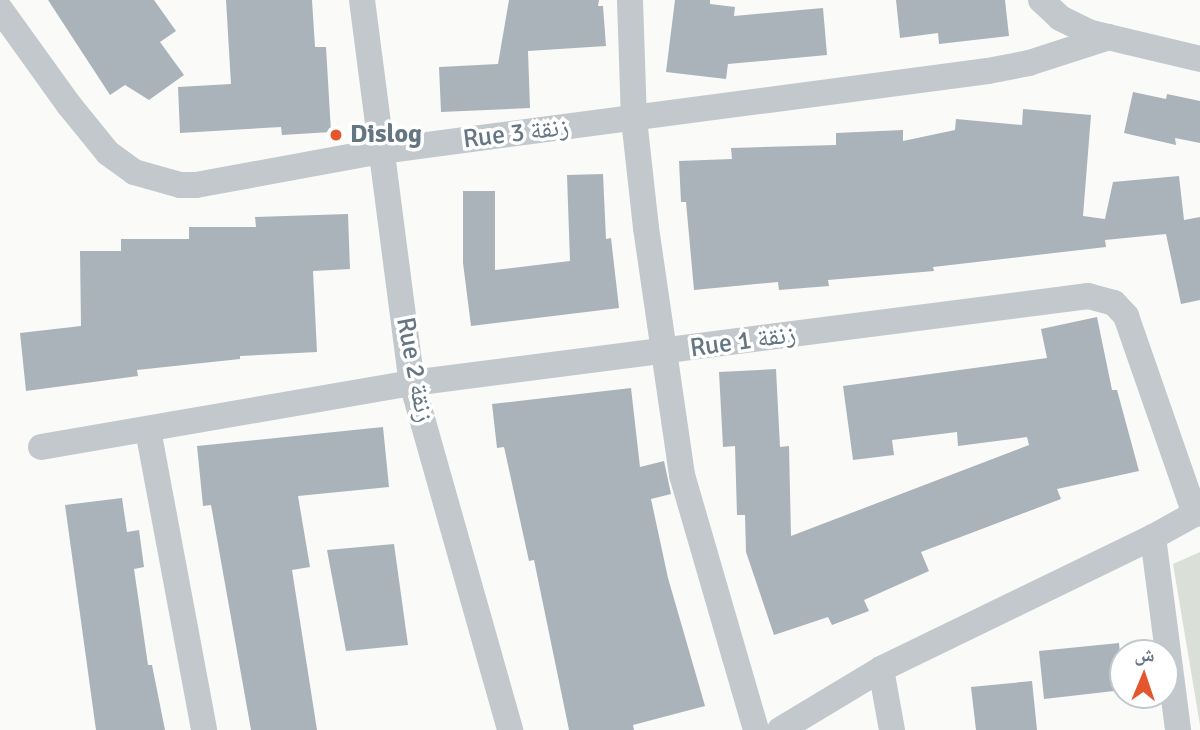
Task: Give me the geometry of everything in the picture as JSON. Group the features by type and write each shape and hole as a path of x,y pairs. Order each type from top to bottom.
{"street":[{"name":"Rue 2 زنقة","path":"362,0 412,383 510,730"},
{"path":"630,0 634,119 663,352 682,475 756,730"},
{"path":"1041,0 1075,27 1200,59"},
{"name":"Rue 3 زنقة","path":"0,9 69,105 108,153 148,178 196,185 381,152 988,71 1070,51 1109,37"},
{"name":"Rue 1 زنقة","path":"41,447 412,383 1088,296 1114,303 1126,316 1198,513"},
{"path":"148,430 204,730"},
{"path":"780,730 881,669 1198,513"},
{"path":"1153,537 1178,730"},
{"path":"881,669 892,730"}],"shaded area":[{"path":"1200,552 1200,725 1173,564"}],"building":[{"path":"48,0 154,0 176,31 160,42 184,75 149,100 125,85 110,95"},
{"path":"226,0 312,0 315,47 326,47 331,132 282,135 281,127 180,133 178,87 231,84"},
{"path":"509,0 599,0 598,6 603,6 606,46 528,51 530,108 441,112 439,67 498,64"},
{"path":"675,0 710,0 710,4 735,7 734,16 823,8 827,55 728,64 726,79 666,72"},
{"path":"896,0 1005,0 1009,36 939,44 938,33 900,38"},
{"path":"1133,92 1166,99 1167,94 1200,101 1200,143 1175,138 1176,145 1124,133"},
{"path":"1023,109 1091,115 1083,216 1105,219 1113,182 1179,176 1184,220 1200,217 1200,300 1181,304 1166,234 1105,240 1106,247 933,267 934,271 828,280 829,286 779,290 778,282 694,290 686,202 681,202 679,161 732,159 731,148 836,145 836,133 903,130 903,141 955,130 956,119 1022,125"},
{"path":"603,174 606,239 611,238 619,308 471,326 463,263 463,191 495,191 495,270 570,261 567,175"},
{"path":"348,214 350,269 313,271 317,352 240,356 240,359 137,370 138,376 26,391 20,333 81,326 80,251 121,251 121,239 189,239 189,227 256,227 255,217"},
{"path":"1097,317 1112,390 1117,390 1139,471 1057,489 1061,499 921,552 929,571 864,600 869,611 832,625 828,617 774,635 746,552 745,515 737,515 735,446 723,447 719,372 776,369 780,447 789,446 791,536 1029,445 1027,437 958,446 957,432 892,440 894,455 853,460 843,386 1047,358 1041,329"},
{"path":"631,388 640,467 664,461 671,494 651,499 668,578 705,706 633,725 634,730 569,730 534,560 529,561 504,447 497,448 492,404"},
{"path":"383,427 389,487 298,496 310,567 292,570 317,730 251,730 211,505 203,506 197,446"},
{"path":"122,498 127,532 139,530 144,567 134,569 148,665 152,665 165,730 96,730 65,505"},
{"path":"394,544 408,645 346,651 327,550"},
{"path":"1109,644 1109,692 1044,699 1039,651"},
{"path":"1032,681 1037,730 976,730 971,687"}],"place":[{"name":"Dislog","path":"336,135"}]}
